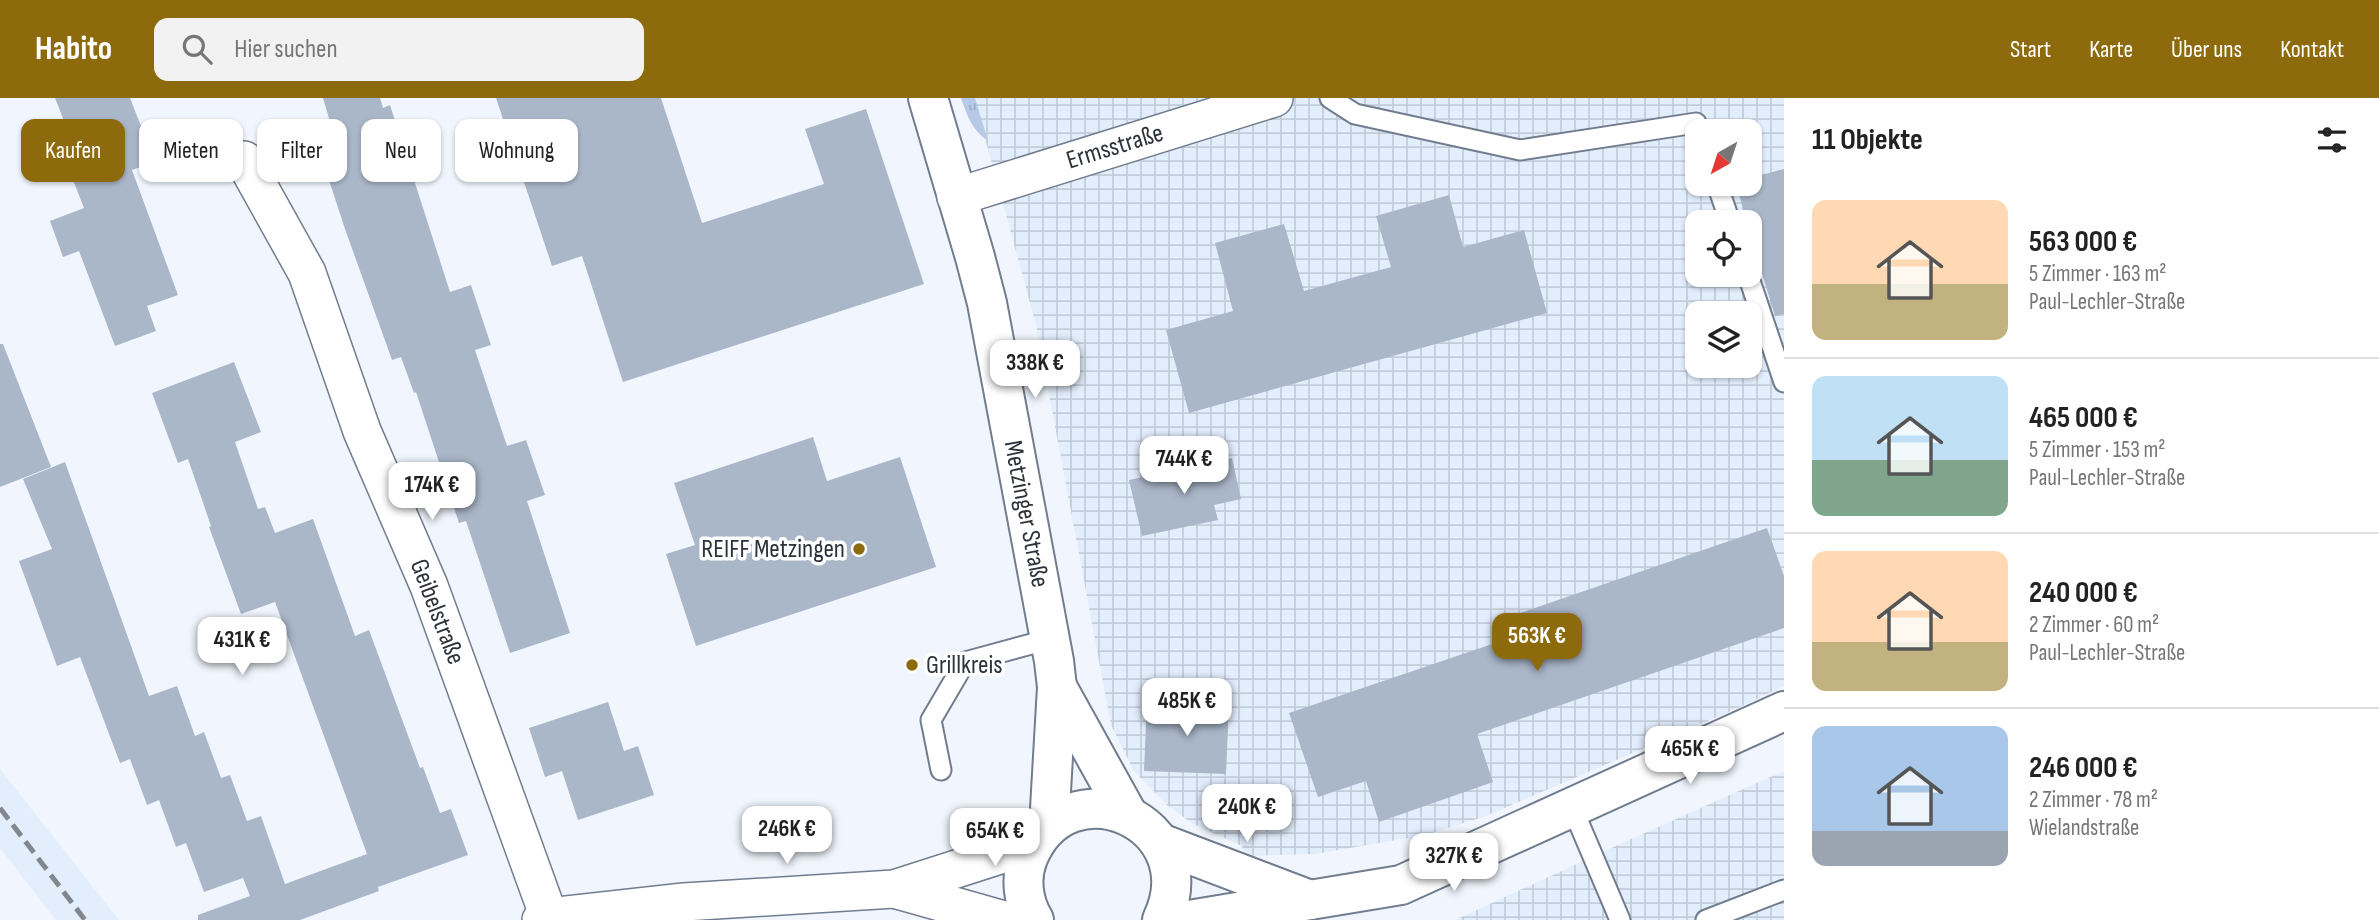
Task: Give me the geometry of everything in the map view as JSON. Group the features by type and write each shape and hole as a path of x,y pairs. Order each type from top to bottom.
{"street":[{"name":"Metzinger Straße","path":"928,98 987,303 1057,687 1041,835 1025,865 1023,888 1028,911 1034,920"},
{"name":"Ermsstraße","path":"956,197 1274,98"},
{"name":"Geibelstraße","path":"244,160 307,273 362,431 429,586 545,918"},
{"name":"Metzinger Straße","path":"1057,687 1128,815"},
{"path":"1189,920 1401,885 1784,711"},
{"path":"545,918 684,902 894,889 1041,835 1066,815 1086,809 1108,809 1128,815 1146,826 1160,843 1169,862 1172,884 1169,905 1162,920"},
{"path":"1160,843 1311,901"},
{"path":"894,889 1004,920"}],"lane":[{"path":"1330,98 1355,114 1520,149 1685,125"},
{"path":"1752,287 1784,383"},
{"path":"941,770 931,720 965,662 1050,639"},
{"path":"1572,807 1620,920"},
{"path":"1706,920 1784,890"}],"shaded area":[{"path":"974,98 1784,98 1784,686 1486,816 1426,835 1315,854 1245,856 1242,846 1193,824 1167,805 1134,771 1111,725 1036,325"},
{"path":"0,769 119,920 56,920 0,848"},
{"path":"1784,771 1784,920 1455,920 1631,839"}],"green space":[{"path":"961,98 975,98 988,141 971,122"}],"building":[{"path":"55,98 130,98 139,121 139,168 132,170 178,295 147,306 156,331 115,346 79,251 63,257 50,221 84,208 74,182 125,182 125,119 63,119"},
{"path":"323,98 380,98 383,108 390,105 394,119 361,119 361,182 415,182 450,292 471,285 491,345 475,350 507,446 526,440 545,495 527,501 570,633 510,653 466,521 459,523 416,392 414,393 401,357 392,360 345,229 330,182 347,182 347,119 329,119"},
{"path":"496,98 661,98 702,223 824,184 805,129 866,109 924,284 623,382 582,256 552,266 524,182 578,182 578,119 503,119"},
{"path":"1784,169 1784,314 1775,316 1762,273 1762,210 1744,210 1739,196 1762,196 1762,175"},
{"path":"1449,195 1463,247 1524,230 1547,313 1189,413 1166,330 1233,311 1215,243 1284,224 1304,291 1391,267 1376,216"},
{"path":"0,344 3,344 51,467 0,487"},
{"path":"234,362 261,432 235,442 258,509 265,507 275,533 313,519 355,636 369,630 420,768 423,767 440,813 451,809 468,855 378,887 379,891 300,920 198,920 198,915 250,896 243,878 204,892 186,843 176,847 159,800 147,805 130,759 120,763 80,657 57,666 19,561 52,549 23,479 65,462 149,696 177,686 195,736 204,732 221,778 230,775 247,821 261,816 285,884 367,854 275,602 241,614 209,527 211,526 188,459 178,463 152,393"},
{"path":"813,437 827,481 900,457 936,567 696,646 666,554 695,545 674,483"},
{"path":"1232,458 1241,499 1214,505 1218,520 1142,536 1129,480"},
{"path":"1767,528 1784,576 1784,628 1477,734 1493,782 1379,822 1366,781 1318,797 1289,713 1501,641 1494,622"},
{"path":"608,702 624,751 638,746 654,795 578,820 562,771 545,777 529,728"},
{"path":"1147,702 1229,705 1226,774 1144,771"}],"railway":[{"path":"0,808 85,920"}],"place":[{"name":"REIFF Metzingen","path":"859,549"},
{"name":"Grillkreis","path":"912,665"}]}
